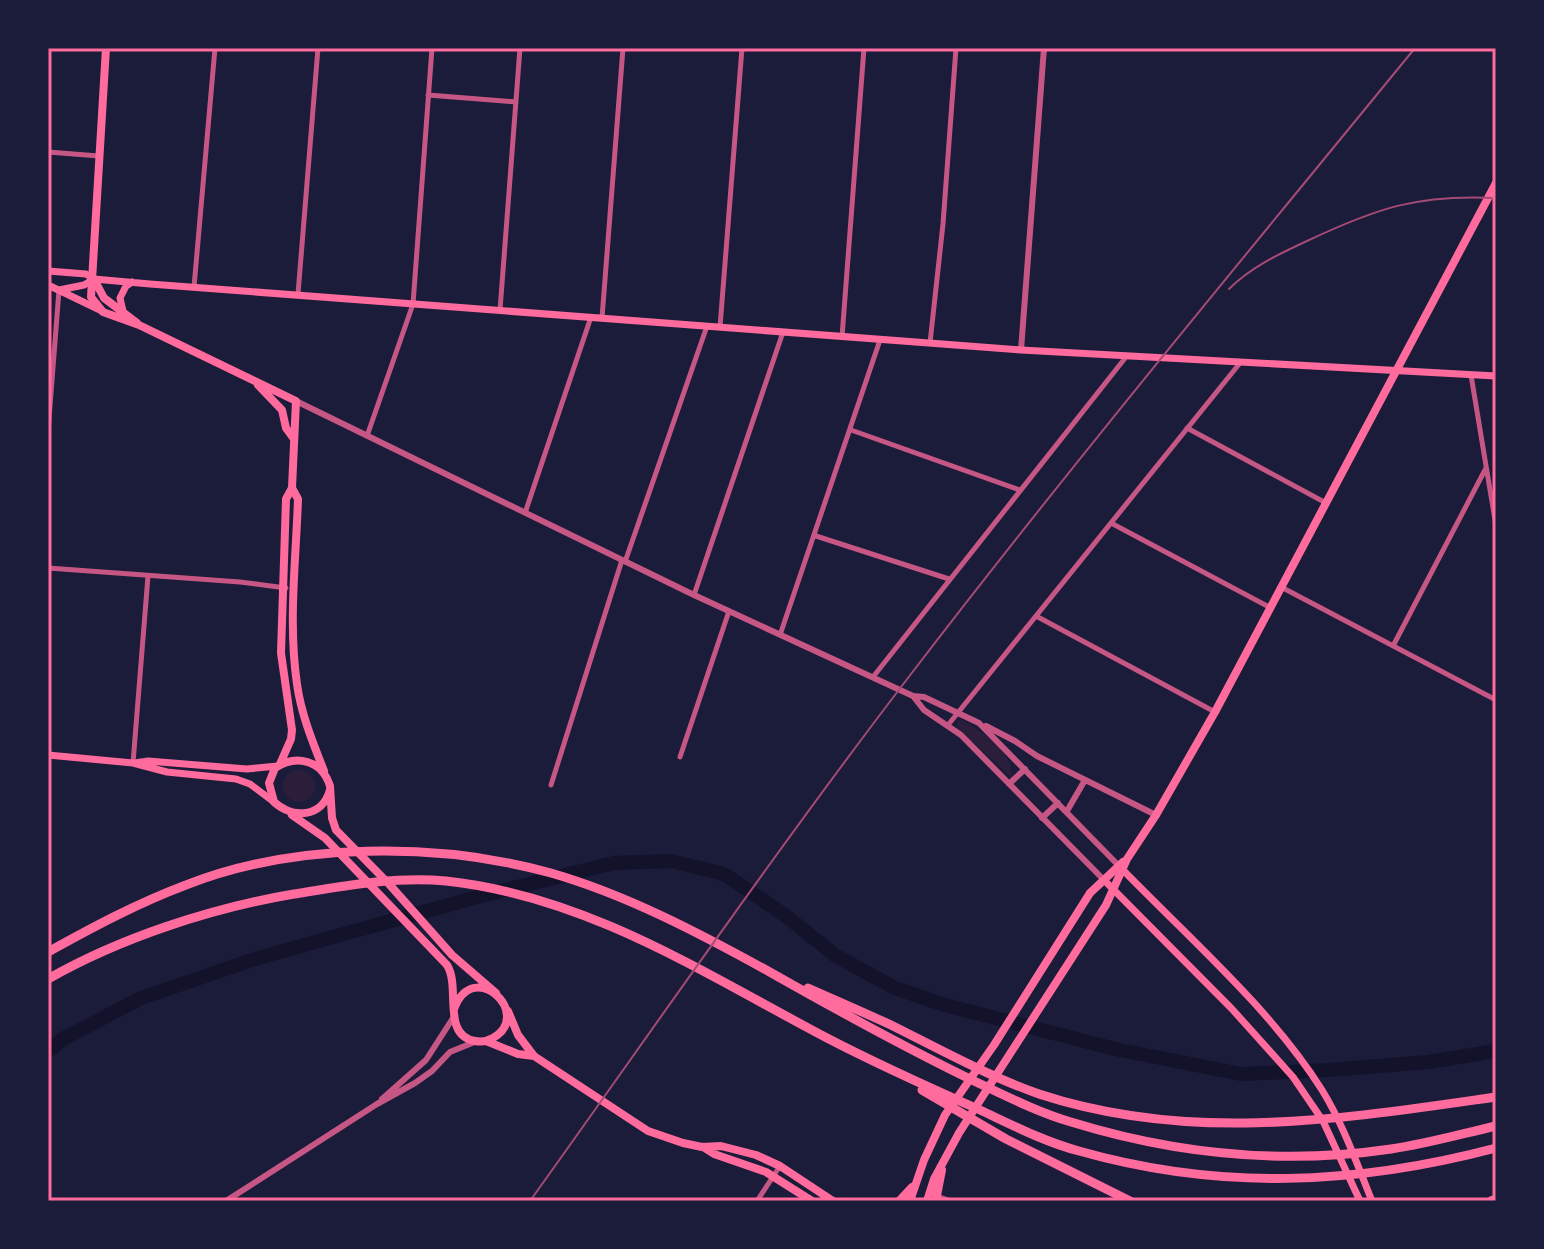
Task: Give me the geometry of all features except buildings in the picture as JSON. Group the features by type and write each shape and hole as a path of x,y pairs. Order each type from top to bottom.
{"highway":[{"path":"48,952 109,918 189,884 240,868 317,855 396,851 438,854 501,862 550,873 604,891 651,911 753,963 883,1036 1028,1106 1067,1121 1160,1144 1234,1155 1303,1157 1391,1149 1496,1126"},
{"path":"48,979 130,941 258,901 348,886 413,881 446,881 516,894 600,920 649,942 877,1064 1006,1139 1130,1201"},
{"path":"753,963 968,1064 1037,1093 1089,1108 1180,1122 1255,1124 1337,1120 1496,1097"},
{"path":"877,1064 1076,1150 1166,1171 1213,1177 1311,1180 1398,1171 1496,1148"}],"main road":[{"path":"103,312 91,297 91,285 94,279 106,48"},
{"path":"927,1201 934,1179 964,1126 1106,905 1121,868 1156,815 1215,712 1496,183"},
{"path":"48,271 86,274 94,279 930,344 1496,376"},
{"path":"59,290 70,273"},
{"path":"59,290 84,285 94,279"},
{"path":"94,279 104,298 139,325"},
{"path":"123,311 120,298 132,282"},
{"path":"48,285 296,401 292,488 286,499 283,588 283,676 292,730 291,739 269,783 274,802"},
{"path":"252,379 282,410 286,428 294,440"},
{"path":"292,488 298,499 295,584 297,682 308,731 330,790 336,830 429,930 496,993 518,1035 534,1056 648,1131 702,1147 736,1149 780,1166 833,1201"},
{"path":"48,755 247,769 301,760 313,764 326,776"},
{"path":"133,763 150,770 236,779 250,784 313,829 450,969 454,984 453,1014 461,1034 518,1054 534,1056"},
{"path":"284,810 301,814 316,810 324,804 330,790"},
{"path":"910,1201 945,1115 994,1045 1090,893 1121,868"},
{"path":"1121,868 1261,1012 1290,1048 1327,1098 1372,1201"},
{"path":"1104,880 1269,1050 1308,1098 1323,1121 1360,1201"},
{"path":"453,1014 457,1001 470,990 488,989 496,993"},
{"path":"481,1041 501,1032 507,1016 506,1007"},
{"path":"702,1147 773,1176 812,1201"},
{"path":"937,1199 943,1164"},
{"path":"899,1201 915,1184"}],"street":[{"path":"194,287 215,48"},
{"path":"298,294 318,48"},
{"path":"367,437 413,304 432,48"},
{"path":"500,310 520,48"},
{"path":"602,318 623,48"},
{"path":"720,327 742,48"},
{"path":"842,337 864,48"},
{"path":"930,344 943,224 956,48"},
{"path":"1021,350 1044,48"},
{"path":"428,95 516,102"},
{"path":"48,152 100,156"},
{"path":"48,432 59,290"},
{"path":"525,513 591,317"},
{"path":"551,785 623,561 707,326"},
{"path":"694,595 783,332"},
{"path":"780,635 880,340"},
{"path":"873,677 1126,357"},
{"path":"948,725 1240,363"},
{"path":"1471,375 1496,526"},
{"path":"296,401 694,595 913,696 924,697 979,723 1037,756 1156,815"},
{"path":"1187,428 1327,503"},
{"path":"851,430 1020,490"},
{"path":"1393,646 1486,468"},
{"path":"1111,523 1271,608"},
{"path":"816,536 949,579"},
{"path":"48,568 283,588 295,584"},
{"path":"133,763 148,576"},
{"path":"1283,588 1496,700"},
{"path":"680,757 729,611"},
{"path":"1036,616 1215,712"},
{"path":"913,696 924,710 948,725 1104,880"},
{"path":"979,723 1121,868"},
{"path":"1009,784 1025,769"},
{"path":"1067,811 1085,780"},
{"path":"1042,818 1058,803"},
{"path":"377,1104 426,1060 453,1014"},
{"path":"226,1201 415,1083 450,1052 481,1041"},
{"path":"757,1201 780,1166"},
{"path":"937,1199 951,1201"}],"shaded area":[{"path":"960,719 1002,750 1011,768 1012,778 960,730 957,723"},
{"path":"299,770 310,775 315,786 310,797 299,802 288,797 283,786 288,775"}],"waterway":[{"path":"48,1051 63,1039 141,998 261,957 614,863 671,861 724,874 786,916 836,956 895,988 945,1005 1115,1049 1241,1074 1428,1062 1496,1051"}],"railway":[{"path":"530,1201 766,870 911,674 1098,437 1415,48"},
{"path":"1229,289 1276,256 1377,212 1443,198 1496,198"}]}
